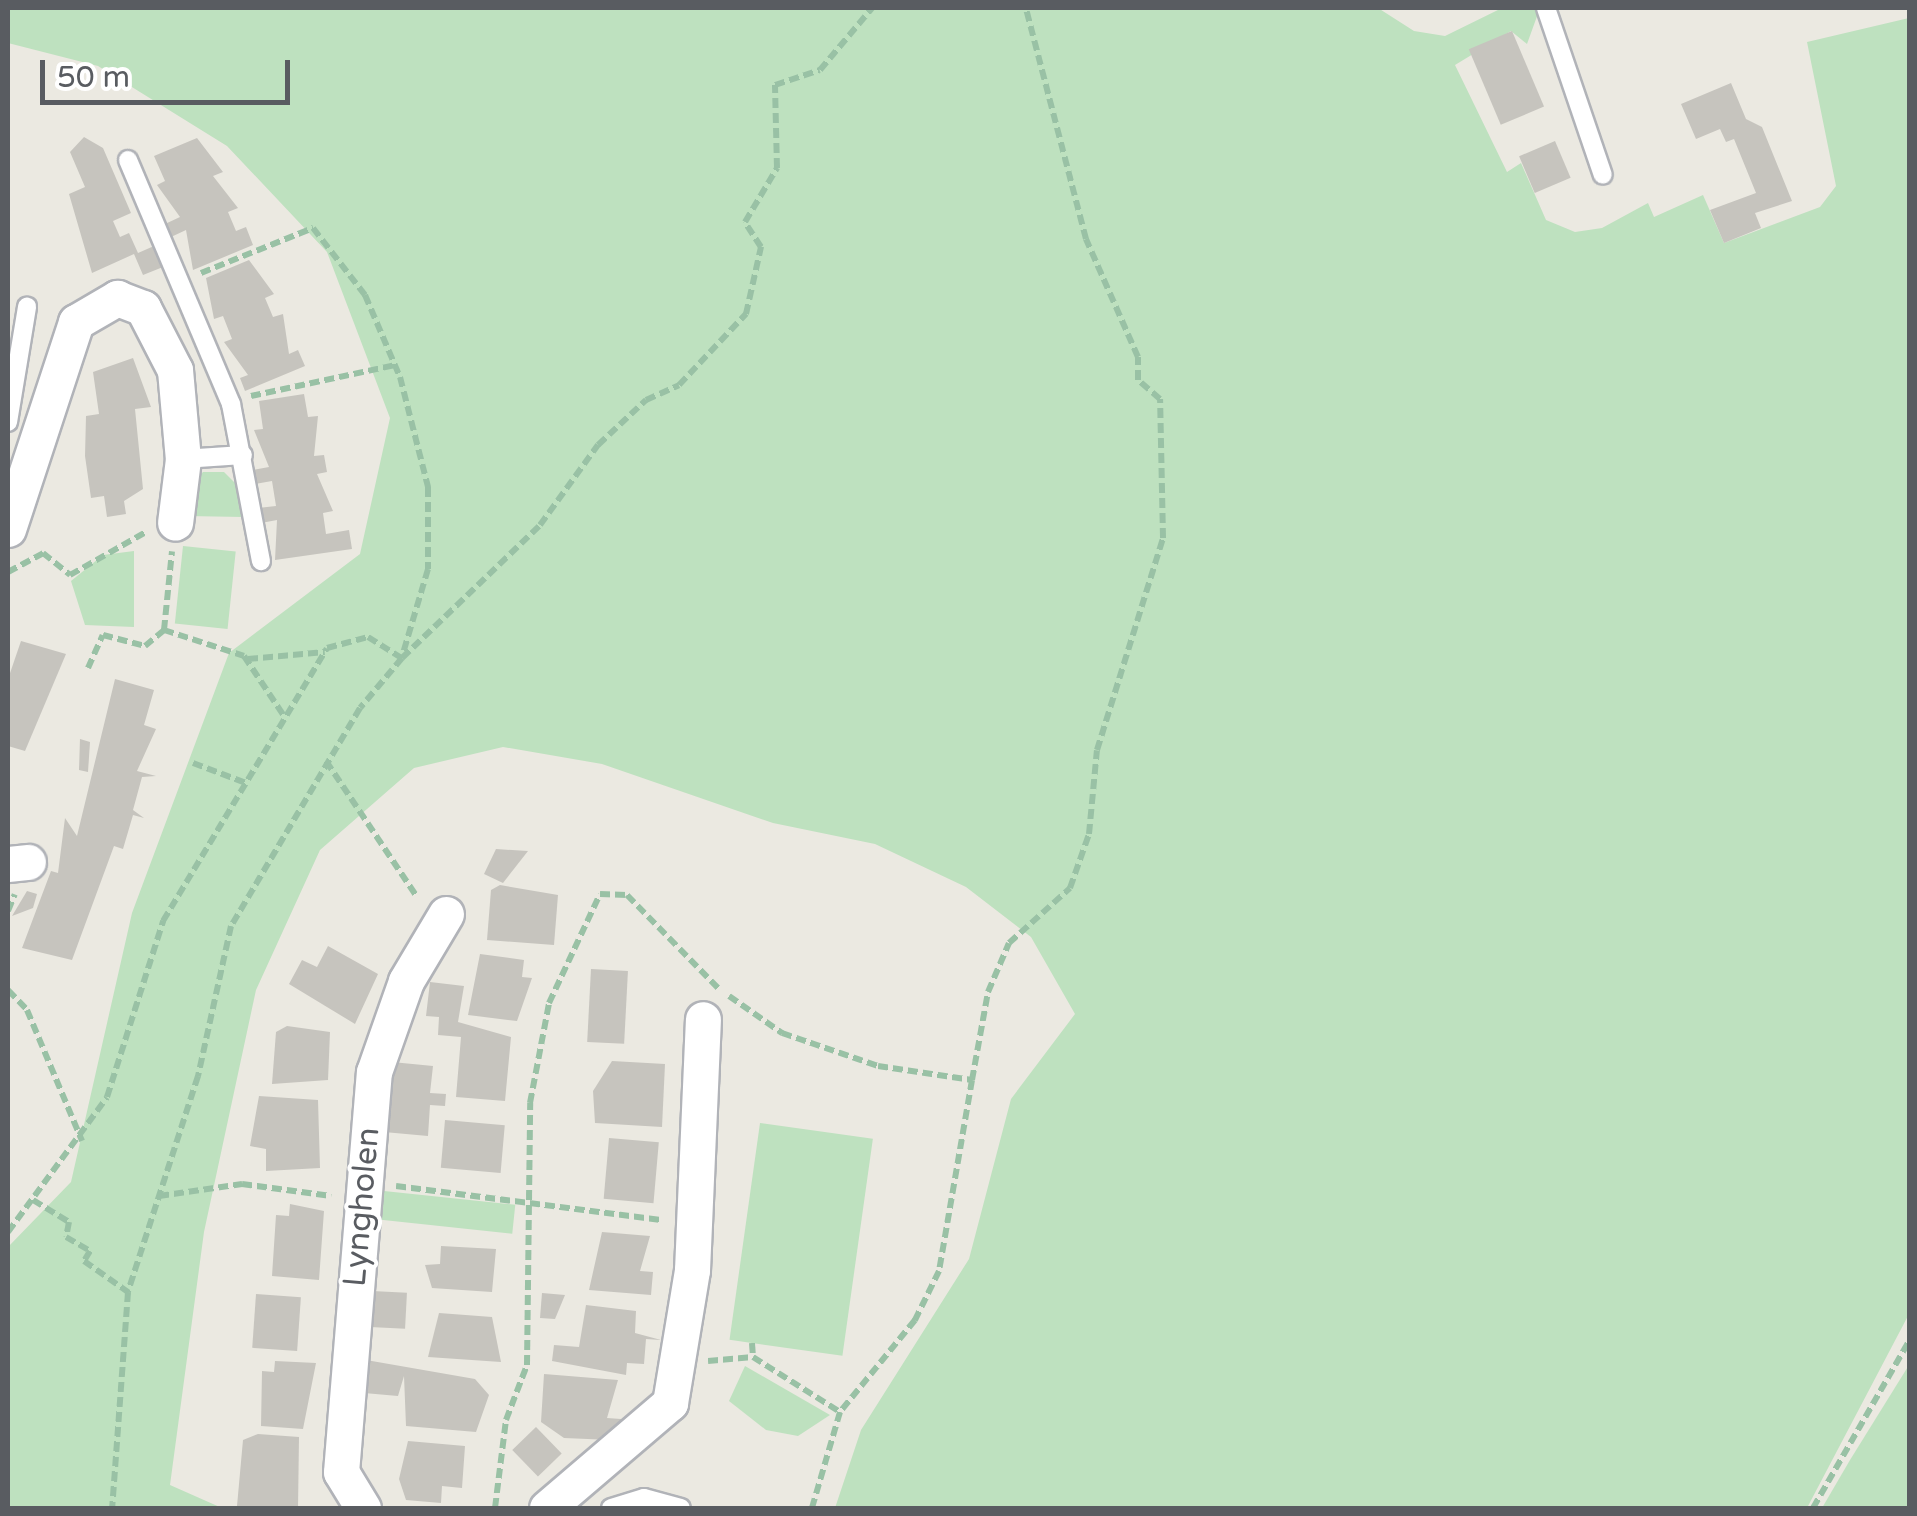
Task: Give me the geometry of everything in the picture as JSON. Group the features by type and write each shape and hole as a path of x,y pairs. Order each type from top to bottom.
{"street":[{"path":"8,529 19,425 76,322 116,298 143,308 164,334 184,459 174,523"},
{"name":"Lyngholen","path":"364,1508 342,1472 374,1072 406,980 442,921"},
{"path":"547,1508 648,1429 670,1404 683,1364 703,1019"}],"lane":[{"path":"1546,8 1602,175"},
{"path":"128,160 232,404 261,561"},
{"path":"19,425 28,307"},
{"path":"184,459 243,455"},
{"path":"611,1508 644,1498 681,1508"}],"path":[{"path":"112,1508 128,1292 231,926 326,761 402,658 540,525 598,446 646,400 679,385 746,314 761,248 745,222 777,168 775,84 820,70 872,8"},
{"path":"812,1508 840,1412 915,1320 939,1271 988,992 1009,943 1070,888 1089,834 1098,750 1163,538 1160,398 1138,380 1138,357 1086,239 1026,8"},
{"path":"180,282 313,228 365,294 395,364 428,487 428,569 402,658"},
{"path":"232,404 285,382 395,364"},
{"path":"44,554 70,575 102,550 174,523 164,630 145,646 104,636 88,668"},
{"path":"164,630 228,645 247,660 285,718"},
{"path":"247,660 325,652 368,637 402,658"},
{"path":"8,1232 82,1142 144,997 163,920 325,652"},
{"path":"326,761 442,921"},
{"path":"193,763 246,784"},
{"path":"495,1508 506,1420 526,1366 524,1203 549,1003 600,894 614,889 714,986 782,1033 878,1066 972,1080"},
{"path":"8,990 27,1010 82,1142"},
{"path":"158,1196 242,1184 364,1201"},
{"path":"426,1190 694,1224"},
{"path":"33,1200 69,1222 66,1236 90,1251 84,1261 128,1292"},
{"path":"1814,1508 1910,1339"},
{"path":"752,1343 754,1357"},
{"path":"683,1364 754,1357 840,1412"}],"green space":[{"path":"8,8 1378,8 1414,31 1445,36 1502,8 1540,8 1527,44 1511,31 1455,65 1507,172 1521,163 1546,220 1575,232 1602,228 1648,203 1654,217 1703,195 1724,243 1820,207 1836,186 1807,42 1909,18 1909,1314 1807,1508 835,1508 861,1430 969,1259 1011,1099 1075,1014 1031,937 966,887 875,844 773,823 602,764 503,747 414,768 320,850 256,990 204,1232 170,1485 222,1508 8,1508 8,1247 71,1182 132,913 229,653 360,554 390,418 327,252 227,146 98,66 8,43"},
{"path":"203,472 224,472 241,489 244,517 186,516 189,486"},
{"path":"183,546 236,552 228,629 175,624"},
{"path":"134,551 134,627 85,625 71,581 103,555"},
{"path":"760,1123 873,1139 842,1356 730,1340"},
{"path":"384,1191 515,1205 512,1234 381,1220"},
{"path":"1909,1365 1909,1508 1822,1508 1850,1460"},
{"path":"745,1366 830,1415 798,1436 766,1430 729,1401"}],"building":[{"path":"1512,31 1544,106 1501,125 1469,49"},
{"path":"1731,83 1746,119 1762,127 1792,201 1755,213 1761,228 1724,243 1710,210 1756,193 1734,139 1726,142 1720,129 1696,139 1681,104"},
{"path":"84,137 103,148 131,213 113,221 120,237 129,233 138,253 154,246 163,267 143,275 134,254 92,273 69,194 85,187 70,152"},
{"path":"197,138 223,172 213,176 238,208 228,212 236,231 246,227 253,245 193,270 186,230 171,237 165,224 180,217 157,185 165,181 154,156"},
{"path":"1555,141 1571,178 1535,193 1519,156"},
{"path":"249,260 274,294 265,298 273,317 283,314 289,354 298,350 305,366 245,391 240,378 248,375 224,342 232,339 223,316 214,319 206,278"},
{"path":"133,358 151,407 135,409 143,489 124,501 126,514 107,517 104,496 91,498 85,456 86,416 99,414 93,372"},
{"path":"304,394 308,417 318,416 314,456 324,455 327,472 317,474 333,511 323,513 326,534 349,530 352,549 275,560 277,520 261,523 258,508 276,506 272,481 255,484 252,470 269,467 254,430 263,429 259,401"},
{"path":"21,641 66,654 25,751 8,746 8,679"},
{"path":"115,679 154,690 144,725 156,729 137,771 156,776 142,777 133,810 144,818 133,815 123,849 114,846 72,960 22,948 51,871 58,873 65,818 77,836"},
{"path":"80,739 90,742 88,772 79,770"},
{"path":"496,849 528,851 503,883 484,874"},
{"path":"500,885 558,895 554,945 487,940 491,890"},
{"path":"27,891 37,894 33,908 12,916"},
{"path":"328,946 378,974 355,1024 289,984 302,960 317,967"},
{"path":"480,954 524,960 522,977 532,978 517,1021 468,1015"},
{"path":"591,969 628,971 624,1044 587,1042"},
{"path":"430,982 464,986 458,1022 511,1037 505,1101 456,1097 461,1037 438,1035 439,1017 426,1016"},
{"path":"287,1026 330,1032 328,1080 272,1084 276,1032"},
{"path":"612,1061 665,1064 662,1127 595,1123 593,1091"},
{"path":"392,1062 433,1066 430,1093 446,1094 445,1106 430,1105 428,1136 384,1132"},
{"path":"259,1096 318,1100 320,1168 266,1171 266,1149 250,1146"},
{"path":"445,1120 505,1125 501,1173 441,1168"},
{"path":"609,1138 659,1142 653,1203 604,1199"},
{"path":"290,1204 324,1211 319,1280 272,1276 276,1215 289,1216"},
{"path":"602,1232 650,1236 640,1271 653,1272 651,1295 589,1290"},
{"path":"441,1246 496,1249 492,1292 432,1288 425,1265 440,1264"},
{"path":"372,1291 407,1293 405,1329 370,1327"},
{"path":"542,1293 565,1295 555,1319 540,1318"},
{"path":"256,1294 301,1297 297,1351 252,1348"},
{"path":"586,1305 636,1311 635,1333 661,1340 646,1339 644,1364 627,1363 626,1375 552,1361 554,1345 579,1347"},
{"path":"439,1313 492,1317 501,1362 428,1357"},
{"path":"366,1360 475,1379 489,1395 476,1432 406,1426 404,1376 398,1396 364,1393"},
{"path":"275,1361 316,1363 303,1429 261,1426 262,1371 274,1372"},
{"path":"544,1374 618,1380 607,1418 635,1420 611,1440 564,1438 541,1422"},
{"path":"536,1427 562,1454 538,1477 512,1450"},
{"path":"258,1434 299,1437 298,1508 237,1506 243,1440"},
{"path":"408,1441 465,1446 462,1488 442,1486 441,1503 406,1500 399,1479"}]}
